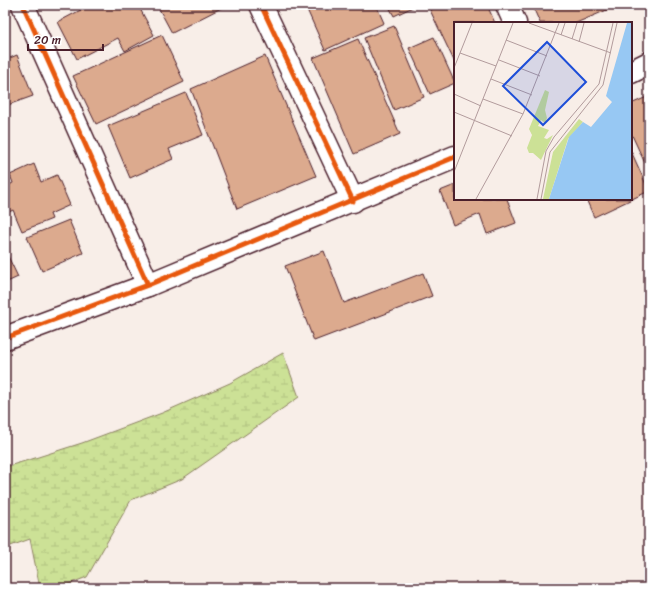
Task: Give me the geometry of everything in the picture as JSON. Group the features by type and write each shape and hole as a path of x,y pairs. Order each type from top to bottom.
{"street":[{"path":"23,5 148,285"},
{"path":"261,5 353,201"},
{"path":"507,5 515,22"},
{"path":"632,72 649,63"},
{"path":"5,338 148,285 454,158"}],"green space":[{"path":"283,353 299,397 182,479 131,500 87,577 58,588 40,588 30,539 5,548 5,467 82,443 162,413 230,383"}],"building":[{"path":"90,5 138,5 154,35 125,51 118,38 77,59 58,22"},
{"path":"157,5 227,5 172,33"},
{"path":"305,5 376,5 384,23 325,50"},
{"path":"388,5 417,5 394,16"},
{"path":"441,5 487,5 495,22 454,22 454,61 430,10"},
{"path":"532,5 619,5 578,22 540,22"},
{"path":"394,26 424,97 394,110 364,38"},
{"path":"162,35 184,82 96,124 73,76"},
{"path":"434,37 454,83 430,94 409,48"},
{"path":"358,39 400,134 354,154 313,58"},
{"path":"17,55 33,96 5,106 5,60"},
{"path":"265,56 316,176 237,209 191,89"},
{"path":"186,93 203,135 169,149 173,159 130,178 108,126"},
{"path":"649,96 649,172 632,135 632,104"},
{"path":"632,153 649,191 632,199"},
{"path":"34,164 41,182 57,175 70,205 50,214 52,219 22,231 13,210 5,214 5,187 13,183 10,175"},
{"path":"454,185 454,200 507,200 516,223 487,234 480,214 453,225 440,191"},
{"path":"586,200 630,200 594,217"},
{"path":"69,220 83,253 42,271 27,237"},
{"path":"5,250 18,277 5,283"},
{"path":"324,251 344,303 423,273 432,296 314,341 285,266"}],"cycle path":[{"path":"23,5 148,285"},
{"path":"261,5 353,201"},
{"path":"5,338 148,285 454,157"}]}
